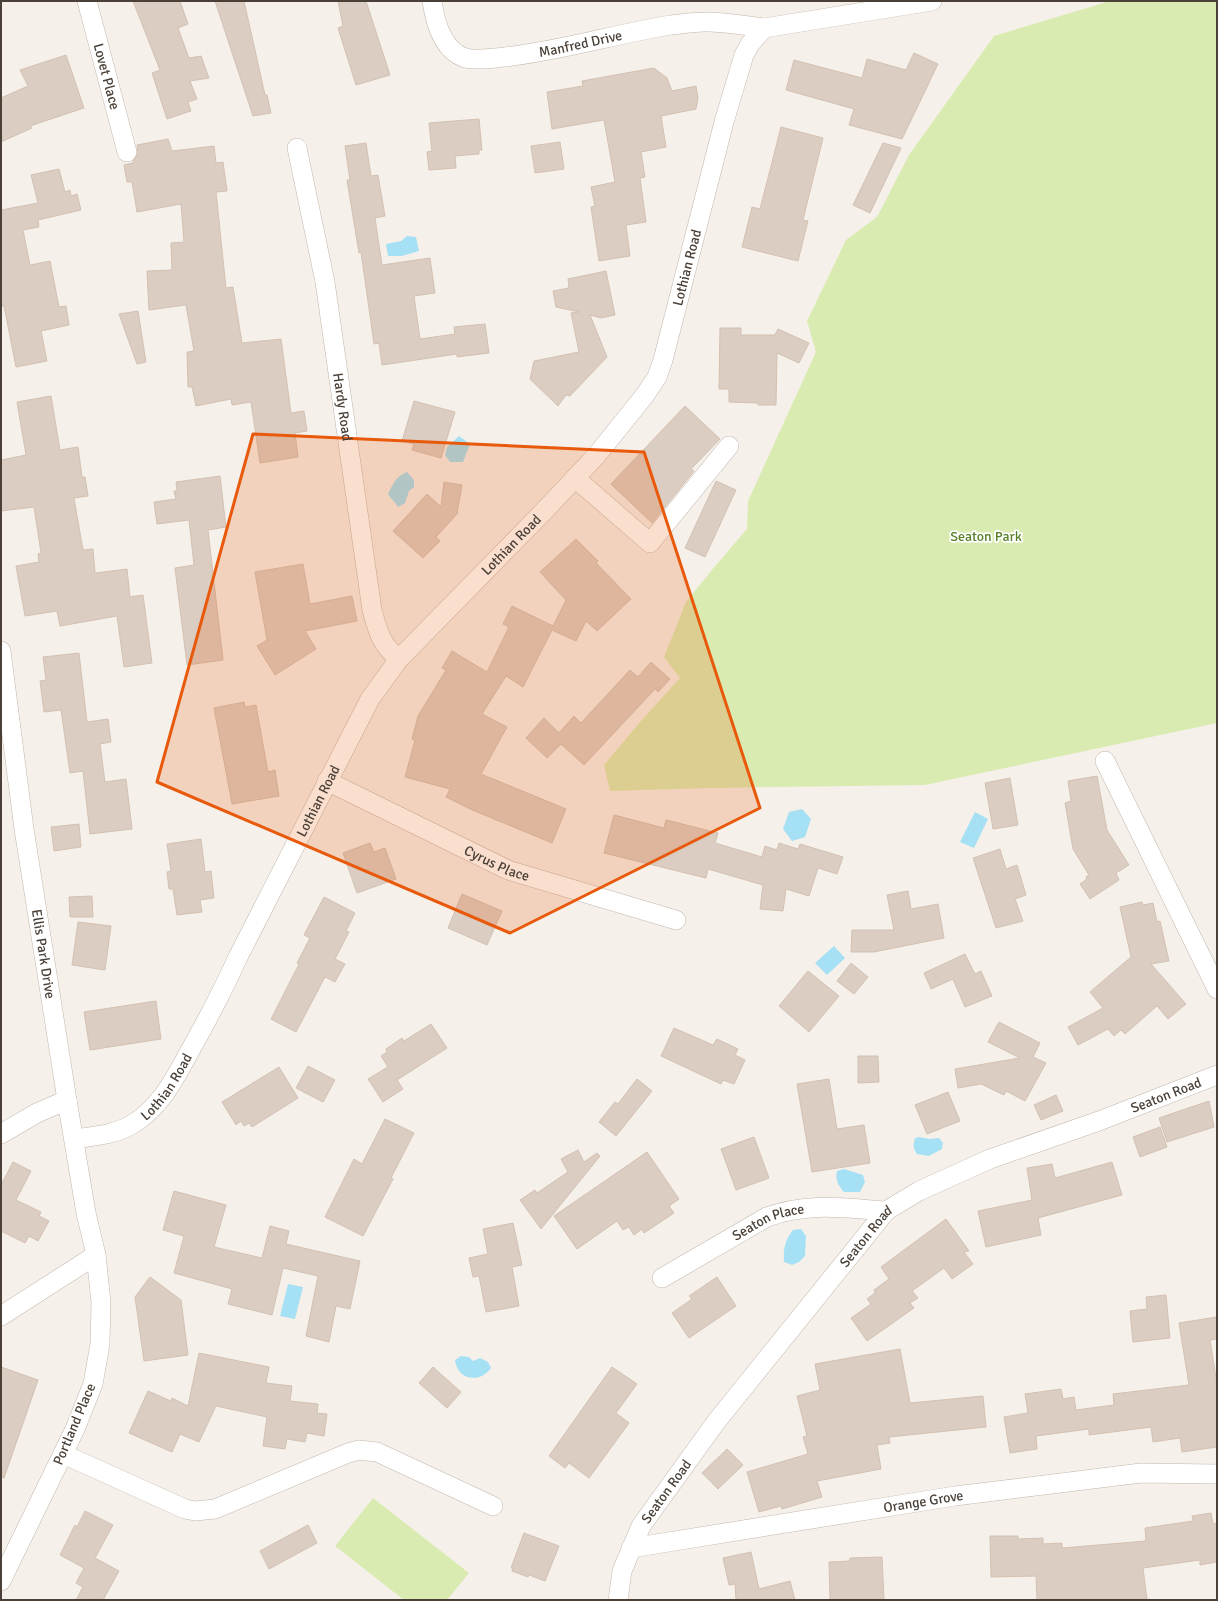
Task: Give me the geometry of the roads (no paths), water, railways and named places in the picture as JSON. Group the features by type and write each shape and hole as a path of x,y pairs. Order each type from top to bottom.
{"street":[{"name":"Lovet Place","path":"87,1 127,152"},
{"name":"Manfred Drive","path":"432,1 434,16 440,34 446,44 455,52 466,58 481,59 527,54 672,25 698,22 764,28"},
{"path":"764,28 932,1"},
{"name":"Lothian Road","path":"74,1139 111,1133 130,1126 144,1117 158,1103 169,1088 222,992 238,956 370,699 399,659 596,456 645,395 657,377 663,360 724,122 744,55 750,44 764,28"},
{"name":"Hardy Road","path":"297,148 325,282 372,610 378,633 384,644 399,659"},
{"path":"575,478 650,542 729,446"},
{"name":"Ellis Park Drive","path":"1,651 24,828 86,1213 96,1256"},
{"path":"1105,761 1217,989"},
{"name":"Cyrus Place","path":"328,781 508,870 676,920"},
{"name":"Seaton Road","path":"618,1600 622,1571 641,1526 716,1422 886,1211 919,1190 990,1159 1099,1121 1217,1075"},
{"path":"1,1134 37,1113 67,1100"},
{"name":"Seaton Place","path":"662,1278 767,1217 782,1212 801,1208 826,1206 886,1211"},
{"path":"1,1316 96,1256"},
{"name":"Portland Place","path":"1,1581 75,1429 93,1384 100,1344 101,1302 96,1256"},
{"path":"63,1454 185,1509 195,1511 215,1509 348,1453 359,1450 377,1452 493,1506"},
{"name":"Orange Grove","path":"631,1548 955,1496 1141,1473 1217,1474"}],"water":[{"path":"407,236 416,237 419,251 402,256 388,256 386,244 401,241"},
{"path":"459,436 470,444 463,462 450,462 445,455 447,447"},
{"path":"407,472 414,480 414,487 409,491 405,503 398,507 388,494 397,478"},
{"path":"802,809 811,819 805,837 792,841 783,829 789,812"},
{"path":"975,812 988,819 974,848 960,842"},
{"path":"834,946 845,958 827,975 815,963"},
{"path":"919,1137 930,1139 939,1138 943,1143 942,1149 929,1156 917,1154 914,1148 914,1143 915,1138"},
{"path":"844,1169 863,1175 865,1182 860,1192 844,1192 840,1187 836,1174 837,1171"},
{"path":"801,1229 806,1236 805,1256 799,1262 792,1265 784,1262 784,1249 788,1237 793,1230"},
{"path":"288,1284 303,1287 295,1319 280,1316"},
{"path":"461,1356 469,1357 473,1361 480,1358 488,1362 491,1368 486,1373 475,1378 464,1376 457,1367 455,1360"}],"park label":[{"name":"Seaton Park","path":"986,536"}]}
